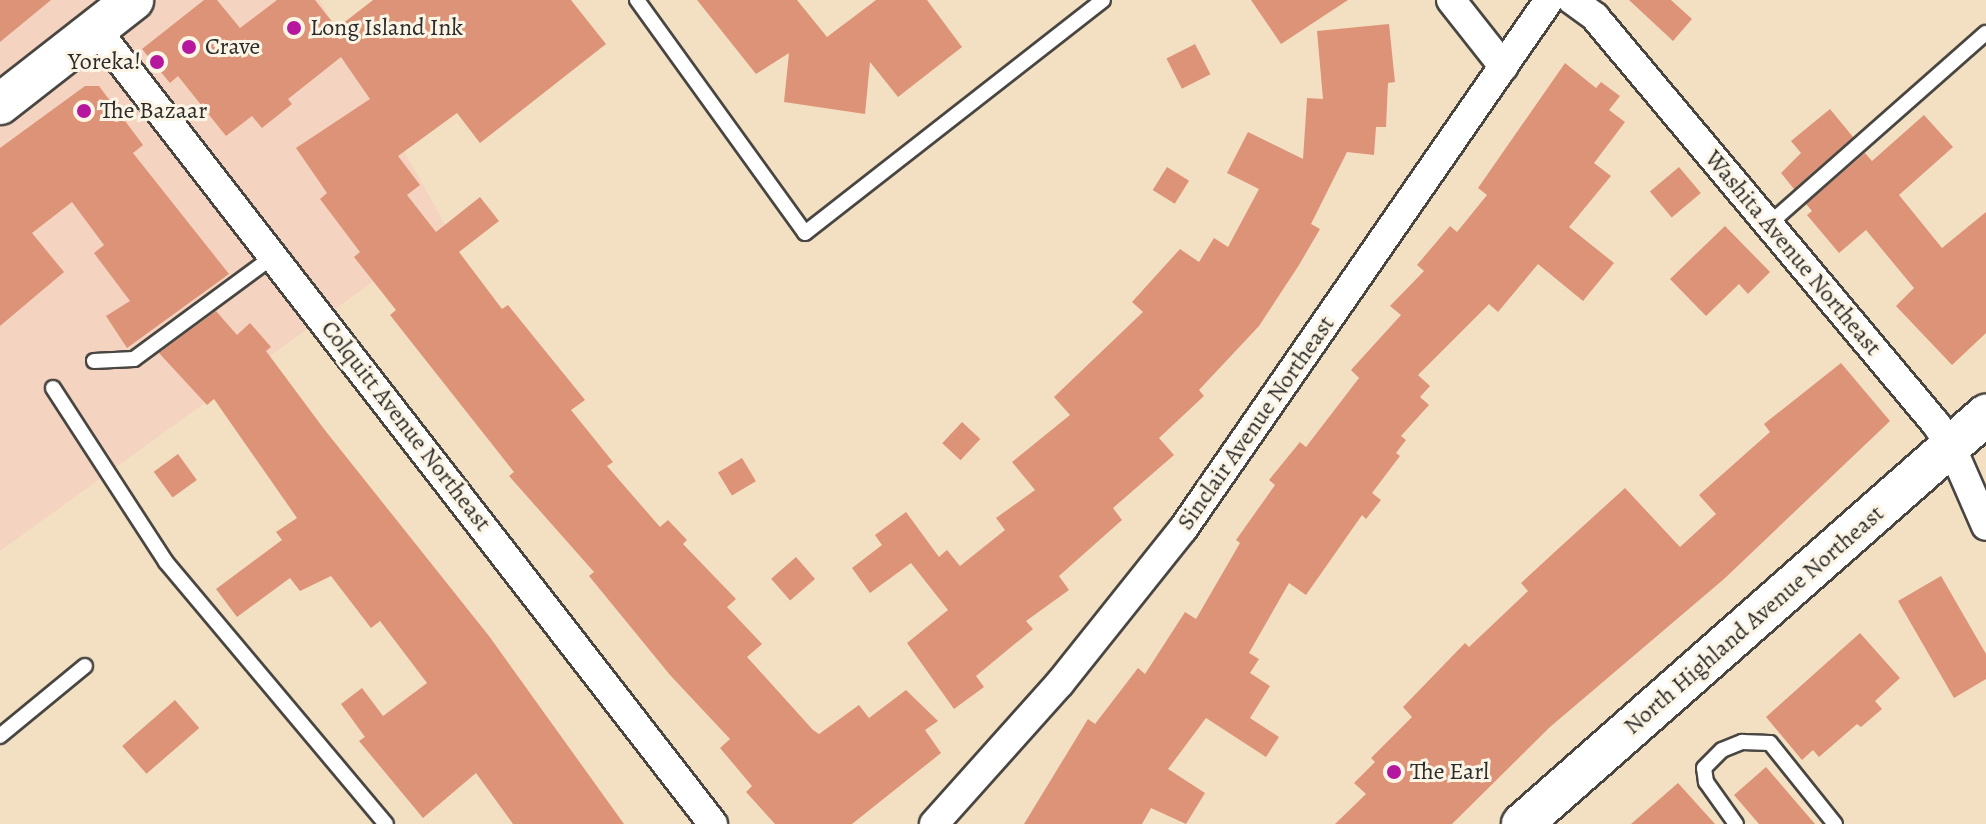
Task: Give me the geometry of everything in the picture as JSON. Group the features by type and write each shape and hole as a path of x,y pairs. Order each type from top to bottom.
{"main road":[{"path":"0,104 133,0"},
{"name":"North Highland Avenue Northeast","path":"1522,824 1986,415"}],"street":[{"path":"1451,0 1504,67"},
{"name":"Sinclair Avenue Northeast","path":"934,824 1124,608 1549,0"},
{"name":"Washita Avenue Northeast","path":"1572,0 1595,17 1951,446 1986,526"},
{"name":"Colquitt Avenue Northeast","path":"96,29 275,255 713,824"}],"lane":[{"path":"637,0 805,233 1103,0"},
{"path":"1769,224 1986,33"},
{"path":"94,361 134,359 275,255"},
{"path":"53,388 166,562 386,824"},
{"path":"0,736 85,666"},
{"path":"1736,824 1706,782 1704,768 1722,750 1742,742 1770,743 1835,824"}],"shaded area":[{"path":"0,0 320,0 447,228 0,551"}],"building":[{"path":"0,0 51,0 0,42"},
{"path":"204,0 217,0 240,28 277,0 315,0 337,28 373,0 571,0 606,44 480,143 457,113 398,156 420,185 407,195 436,232 480,197 499,221 459,252 502,309 508,305 585,400 571,410 613,462 607,466 660,527 668,520 687,540 683,544 736,599 727,607 762,644 747,657 813,730 819,734 859,705 869,718 906,690 938,721 925,730 941,753 852,824 775,824 746,792 752,786 720,748 730,739 670,675 589,576 594,572 509,476 514,472 390,315 396,310 354,257 360,252 320,199 327,193 296,148 370,99 341,57 288,99 292,104 262,128 252,116 226,136 178,76 170,83 142,49"},
{"path":"697,0 797,0 827,37 876,0 927,0 962,47 898,97 870,62 865,114 784,102 789,53 756,74"},
{"path":"1251,0 1348,0 1281,44"},
{"path":"1629,0 1671,0 1692,19 1673,41"},
{"path":"1389,24 1395,82 1388,83 1386,127 1376,127 1374,155 1347,152 1311,224 1320,229 1259,326 1199,390 1204,396 1159,438 1174,455 1113,508 1122,520 1059,576 1069,590 1026,621 1033,629 976,676 984,687 954,709 907,643 948,610 911,563 870,593 852,568 882,545 875,535 906,512 939,557 947,550 960,566 1005,530 996,518 1035,490 1012,462 1070,415 1054,397 1143,312 1132,302 1180,249 1199,262 1214,238 1228,247 1259,189 1227,173 1248,132 1303,159 1307,98 1323,99 1317,31"},
{"path":"1195,44 1210,74 1182,89 1166,59"},
{"path":"1565,63 1596,88 1601,82 1620,96 1609,110 1625,122 1594,163 1611,176 1569,227 1614,263 1583,301 1538,264 1498,312 1489,304 1418,375 1430,386 1420,397 1429,405 1401,436 1406,440 1396,453 1400,456 1372,493 1381,500 1366,519 1362,515 1306,595 1289,583 1249,653 1259,659 1250,673 1270,686 1250,718 1279,737 1266,757 1206,718 1168,769 1205,793 1186,824 1151,808 1142,824 1024,824 1088,719 1095,724 1138,668 1145,674 1185,612 1196,619 1240,543 1236,540 1275,485 1269,480 1300,442 1306,447 1359,378 1351,370 1401,315 1390,306 1424,271 1417,265 1450,226 1457,232 1487,195 1478,188"},
{"path":"85,86 99,86 143,145 133,153 229,274 127,348 106,316 130,301 94,253 104,245 72,202 32,233 64,272 0,326 0,148"},
{"path":"1830,109 1853,137 1794,189 1781,173 1801,153 1791,141"},
{"path":"1924,115 1953,147 1899,195 1942,248 1986,212 1986,333 1952,365 1896,306 1914,288 1866,230 1839,253 1807,215 1812,211 1806,204 1865,153 1872,161"},
{"path":"1167,167 1189,181 1175,204 1153,190"},
{"path":"1679,167 1701,193 1672,217 1650,191"},
{"path":"1725,226 1770,272 1748,294 1739,284 1706,316 1670,279"},
{"path":"216,311 237,335 250,323 271,347 266,351 489,636 624,824 513,824 476,773 423,818 359,741 365,737 341,704 362,688 383,716 427,683 380,621 371,628 331,576 300,591 290,578 237,617 216,589 282,540 276,532 297,518 214,399 207,405 159,353"},
{"path":"1841,363 1890,421 1724,579 1550,727 1452,824 1335,824 1366,794 1354,783 1375,762 1371,758 1412,717 1403,707 1465,643 1469,647 1528,591 1521,583 1559,548 1625,488 1680,547 1716,514 1699,495 1770,432 1764,424"},
{"path":"962,422 980,439 961,460 942,443"},
{"path":"178,454 197,480 173,498 154,472"},
{"path":"742,458 756,481 732,496 718,472"},
{"path":"796,557 815,579 790,601 771,579"},
{"path":"1941,576 1986,654 1986,679 1954,698 1898,601"},
{"path":"1860,633 1900,678 1875,701 1882,709 1861,727 1857,724 1819,757 1813,750 1802,760 1766,717"},
{"path":"175,700 199,728 146,774 122,746"},
{"path":"1766,767 1815,824 1759,824 1734,795"},
{"path":"1678,783 1715,824 1631,824"}],"place":[{"name":"Long Island Ink","path":"294,28"},
{"name":"Crave","path":"189,47"},
{"name":"Yoreka!","path":"157,62"},
{"name":"The Bazaar","path":"84,111"},
{"name":"The Earl","path":"1394,772"}]}
